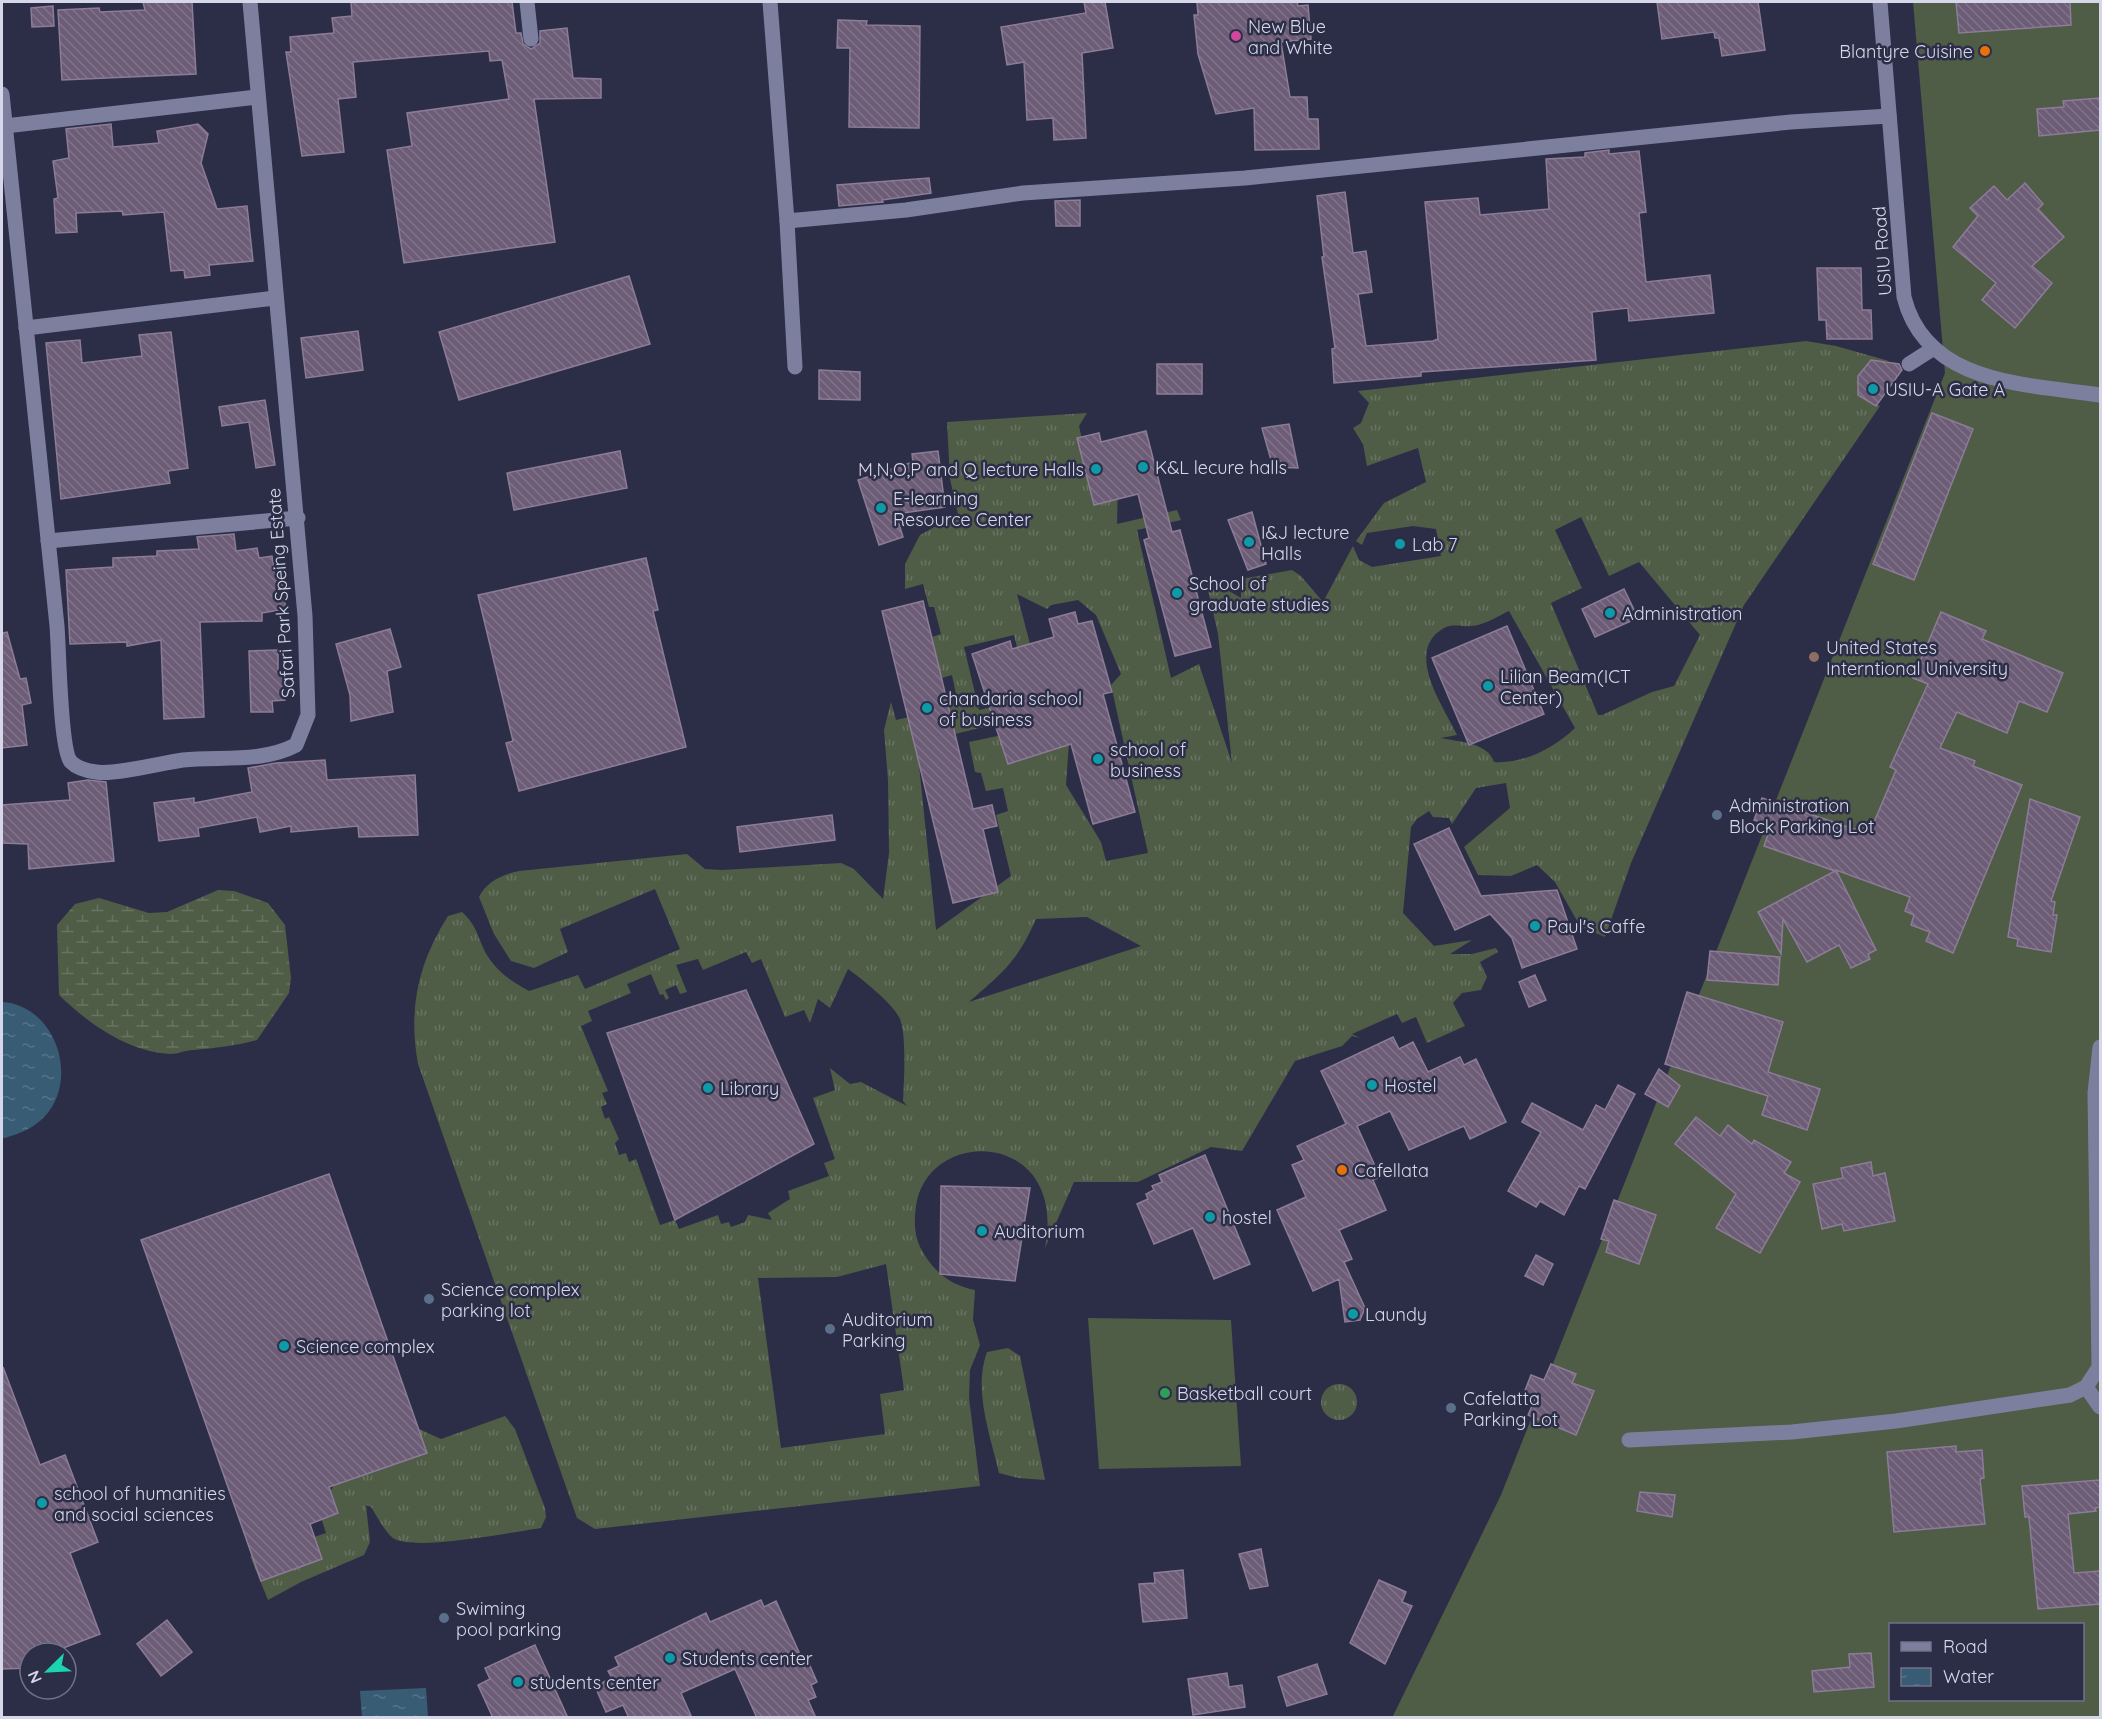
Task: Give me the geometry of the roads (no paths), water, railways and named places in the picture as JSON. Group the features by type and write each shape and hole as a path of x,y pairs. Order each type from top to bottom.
{"street":[{"name":"Safari Park Speing Estate","path":"2,94 57,626 64,740 69,760 76,767 98,772 185,760 267,756 296,746 308,714 305,616 250,2"},
{"path":"527,2 531,39"},
{"path":"770,2 787,221 795,367"},
{"name":"USIU Road","path":"1880,2 1904,297 1909,315 1917,330 1934,348 1966,370 2001,380 2100,395"},
{"path":"5,126 257,97"},
{"path":"787,221 906,210 1023,193 1175,184 1791,122 1889,116"},
{"path":"26,328 275,298"},
{"path":"1909,364 1934,348"},
{"path":"48,541 298,518"},
{"path":"1629,1440 1792,1432 1896,1420 2070,1395 2086,1387 2099,1367 2100,1310 2095,1093 2100,1047"},
{"path":"2086,1387 2100,1407"}],"water":[{"path":"2,1002 20,1006 36,1016 48,1029 61,1064 60,1083 55,1100 45,1116 27,1130 5,1138 2,1138"},
{"path":"426,1688 428,1717 362,1717 360,1691"}],"place":[{"name":"New Blue and White","path":"1236,36"},
{"name":"Blantyre Cuisine","path":"1985,51"},
{"name":"USIU-A Gate A","path":"1873,389"},
{"name":"K&L lecure halls","path":"1143,467"},
{"name":"M,N,O,P and Q lecture Halls","path":"1096,469"},
{"name":"E-learning Resource Center","path":"881,508"},
{"name":"I&J lecture Halls","path":"1249,542"},
{"name":"Lab 7","path":"1400,544"},
{"name":"School of graduate studies","path":"1177,593"},
{"name":"Administration","path":"1610,613"},
{"name":"United States Interntional University","path":"1814,657"},
{"name":"Lilian Beam(ICT Center)","path":"1488,686"},
{"name":"chandaria school of business","path":"927,708"},
{"name":"school of business","path":"1098,759"},
{"name":"Administration Block Parking Lot","path":"1717,815"},
{"name":"Paul's Caffe","path":"1535,926"},
{"name":"Hostel","path":"1372,1085"},
{"name":"Library","path":"708,1088"},
{"name":"Cafellata","path":"1342,1170"},
{"name":"hostel","path":"1210,1217"},
{"name":"Auditorium","path":"982,1231"},
{"name":"Science complex parking lot","path":"429,1299"},
{"name":"Laundy","path":"1353,1314"},
{"name":"Auditorium Parking","path":"830,1329"},
{"name":"Science complex","path":"284,1346"},
{"name":"Basketball court","path":"1165,1393"},
{"name":"Cafelatta Parking Lot","path":"1451,1408"},
{"name":"school of humanities and social sciences","path":"42,1503"},
{"name":"Swiming pool parking","path":"444,1618"},
{"name":"Students center","path":"670,1658"},
{"name":"students center","path":"518,1682"}]}
